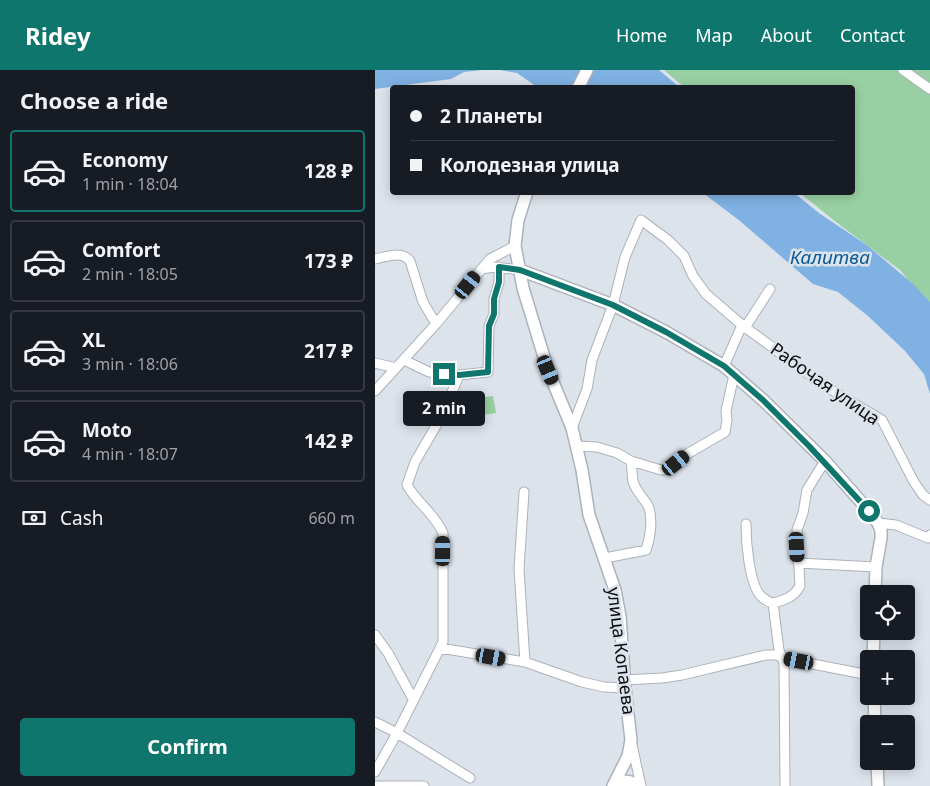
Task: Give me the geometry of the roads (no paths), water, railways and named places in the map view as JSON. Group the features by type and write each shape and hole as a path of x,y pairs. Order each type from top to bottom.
{"main road":[{"path":"580,85 587,70"},
{"name":"улица Копаева","path":"526,195 518,220 515,246 523,288 548,370 572,428 589,515 615,590 620,616 631,740 628,756 614,786"},
{"path":"520,270 613,305 666,332 724,366 763,400 825,461 878,523 881,530 881,538 875,585"},
{"path":"877,770 878,786"},
{"path":"614,786 626,781 639,786"}],"street":[{"path":"903,70 930,88"},
{"name":"Рабочая улица","path":"613,305 625,257 641,220 668,240 683,256 693,276 706,294 742,325 825,386 882,420 914,482 923,495 930,500"},
{"path":"375,391 436,324 490,259 515,246"},
{"path":"375,258 402,254 407,257 423,302 436,324"},
{"path":"481,269 499,267 520,270"},
{"path":"403,360 429,372 459,375 488,372 489,326 494,314 494,299 499,282 499,267"},
{"path":"724,366 742,325 748,323 770,289"},
{"path":"572,428 587,389 592,360 613,305"},
{"path":"375,363 397,368"},
{"path":"375,772 443,642 443,533 438,521 411,494 407,485 415,462 444,412 459,375"},
{"path":"577,446 597,446 617,453 631,461 661,470 670,468 687,454 725,432 726,411 734,375"},
{"path":"605,558 646,550 648,544 650,514 647,505 633,482 631,461"},
{"path":"773,604 796,594 801,586 797,530 803,513 807,490 825,461"},
{"path":"525,492 519,569 525,662"},
{"path":"878,523 896,525 929,536"},
{"path":"746,524 746,551 757,590 762,597 773,604"},
{"path":"798,563 876,567"},
{"path":"773,604 779,650 784,662 785,786"},
{"path":"375,636 388,653 413,699"},
{"path":"440,648 525,662 582,682 604,687 682,675 766,655 777,655 782,658 860,674"},
{"path":"375,722 397,733 470,778"},
{"path":"631,740 639,786"},
{"path":"375,786 424,786"}],"water":[{"path":"375,70 482,70 464,72 451,79 405,85 390,85 390,87 375,89"},
{"path":"500,70 659,70 677,85 534,85 517,73"},
{"name":"Калитва","path":"706,195 796,195 819,213 868,246 913,284 930,302 930,394 924,374 905,351 868,316 838,292 813,284 740,221"}]}
